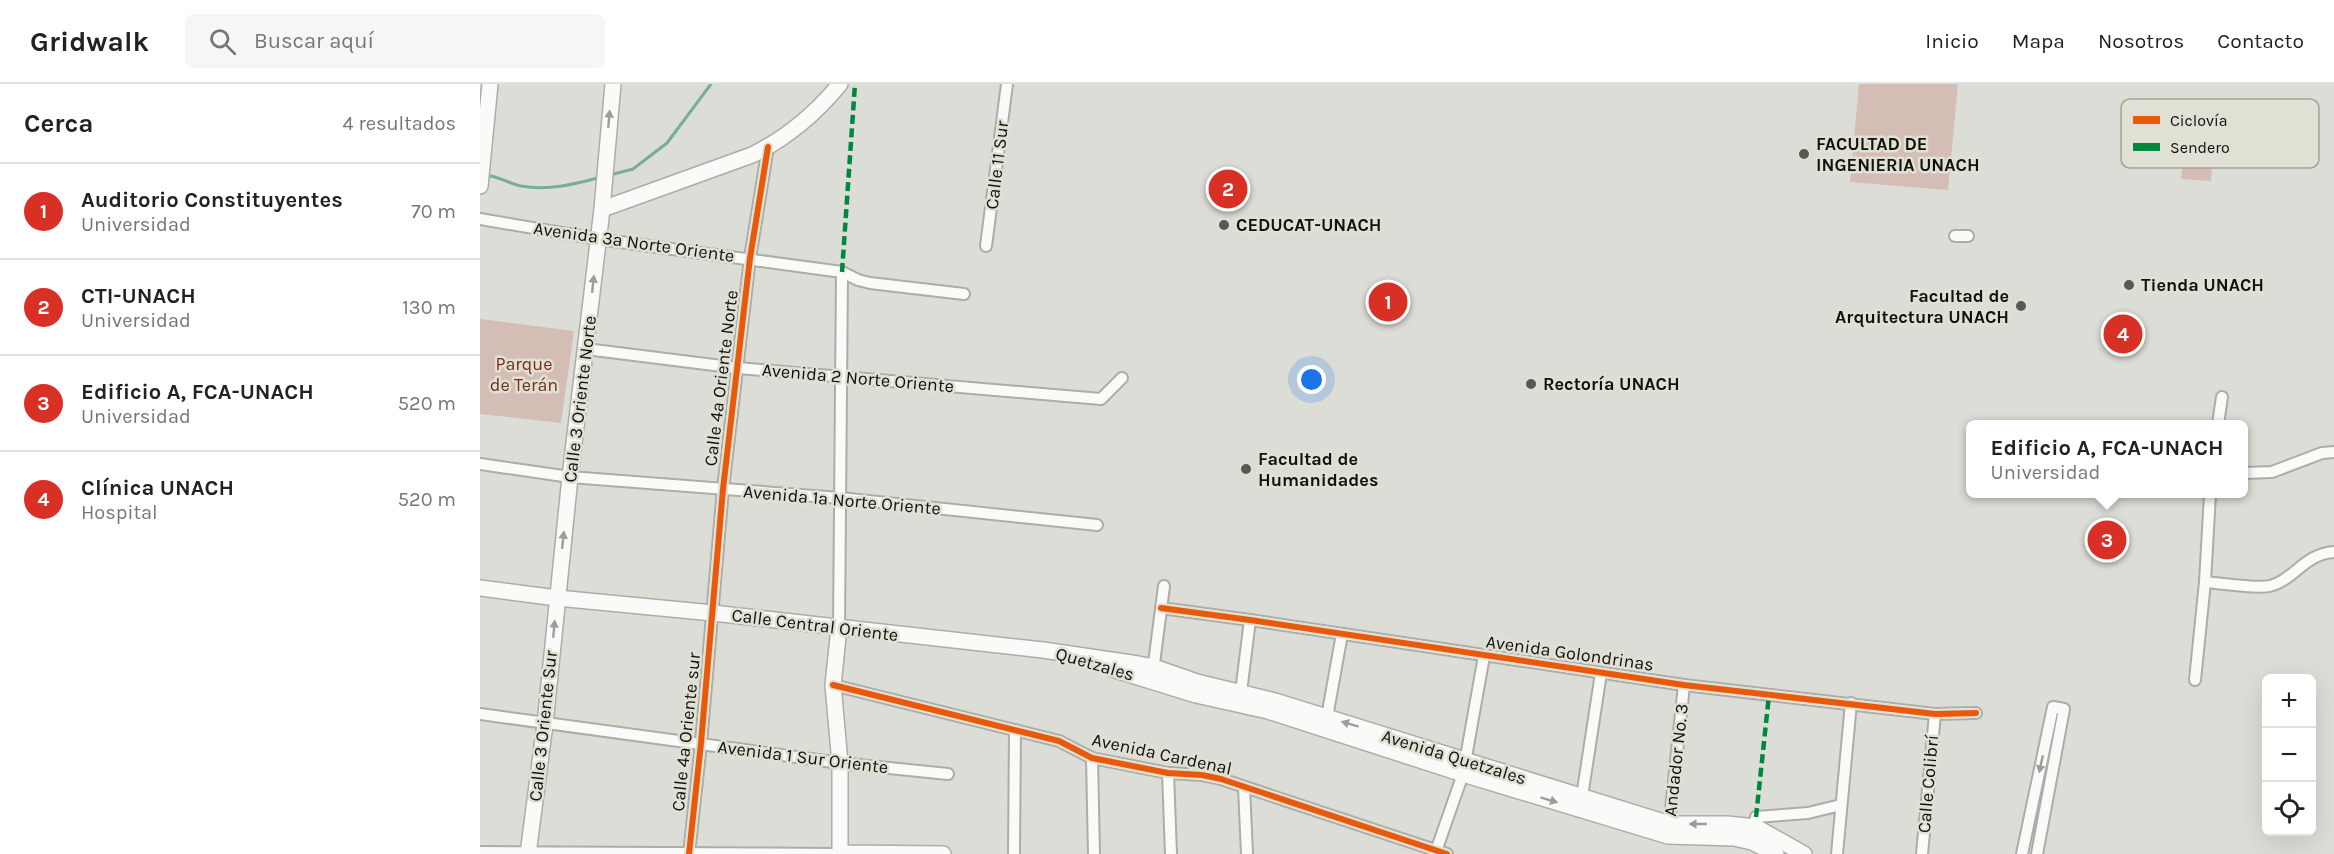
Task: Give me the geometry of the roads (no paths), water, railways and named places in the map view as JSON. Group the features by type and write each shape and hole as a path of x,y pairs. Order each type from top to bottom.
{"main road":[{"path":"480,186 489,84"},
{"name":"Calle 3 Oriente Norte","path":"557,598 598,239 605,203 606,154 612,84"},
{"path":"605,203 752,155 768,147 800,125 840,84"},
{"name":"Calle Central Oriente","path":"480,588 1043,650"},
{"name":"Calle 3 Oriente Sur","path":"528,853 545,724 557,598"},
{"path":"839,628 833,685 840,763 840,853 943,854"},
{"name":"Quetzales","path":"1043,650 1153,674"},
{"name":"Avenida Quetzales","path":"1153,674 1196,695 1241,698 1327,717 1465,767"},
{"name":"Avenida Quetzales","path":"1241,698 1268,711 1465,767 1669,830 1734,838 1755,829"},
{"path":"1755,829 1776,854"},
{"path":"1755,829 1804,854"}],"street":[{"name":"Calle 11 Sur","path":"986,246 1007,84"},
{"name":"Calle 4a Oriente Norte","path":"713,613 723,489 750,258 768,147"},
{"name":"Avenida 3a Norte Oriente","path":"480,219 598,239 842,272 870,283 964,294"},
{"path":"1954,236 1968,236"},
{"path":"839,628 842,272"},
{"name":"Avenida 2 Norte Oriente","path":"586,349 738,368 1101,399 1122,378"},
{"path":"2219,420 2222,397"},
{"path":"2248,473 2272,472 2322,453 2334,452"},
{"name":"Avenida 1a Norte Oriente","path":"480,464 570,477 840,498 1097,525"},
{"path":"2195,680 2205,582 2210,498"},
{"path":"2205,582 2268,586 2278,583 2318,554 2334,552"},
{"path":"1153,674 1164,586"},
{"name":"Avenida Golondrinas","path":"1161,608 1684,685 1935,714 1976,712"},
{"name":"Calle 4a Oriente sur","path":"689,853 713,613"},
{"path":"1241,698 1250,620"},
{"path":"1327,717 1342,634"},
{"path":"1435,852 1465,767 1484,656"},
{"path":"1581,803 1601,673"},
{"name":"Avenida Cardenal","path":"833,685 1059,741 1092,758 1168,773 1202,775 1446,854"},
{"name":"Andador No. 3","path":"1669,830 1684,685"},
{"path":"1837,854 1851,703"},
{"path":"2022,854 2053,707 2064,709 2037,854"},
{"name":"Avenida 1 Sur Oriente","path":"480,714 840,763 948,774"},
{"name":"Calle Colibrí","path":"1922,854 1935,714"},
{"path":"1014,854 1015,730"},
{"path":"1092,758 1094,854"},
{"path":"1168,773 1171,854"},
{"path":"1244,787 1247,854"},
{"path":"2033,802 2047,804"},
{"path":"1755,829 1841,805"},
{"path":"480,852 840,853"}],"waterway":[{"path":"610,175 633,169 667,143 711,84"},
{"path":"485,175 521,186 541,188 601,177"}],"place":[{"name":"FACULTAD DE INGENIERIA UNACH","path":"1804,154"},
{"name":"CTI-UNACH","path":"1228,189"},
{"name":"CEDUCAT-UNACH","path":"1224,225"},
{"name":"Tienda UNACH","path":"2129,285"},
{"name":"Auditorio Constituyentes","path":"1388,302"},
{"name":"Facultad de Arquitectura UNACH","path":"2021,306"},
{"name":"Clínica UNACH","path":"2123,334"},
{"name":"Rectoría UNACH","path":"1531,384"},
{"name":"Facultad de Humanidades","path":"1246,469"},
{"name":"Edificio A, FCA-UNACH","path":"2107,540"}],"park label":[{"name":"Parque de Terán","path":"524,374"}]}
